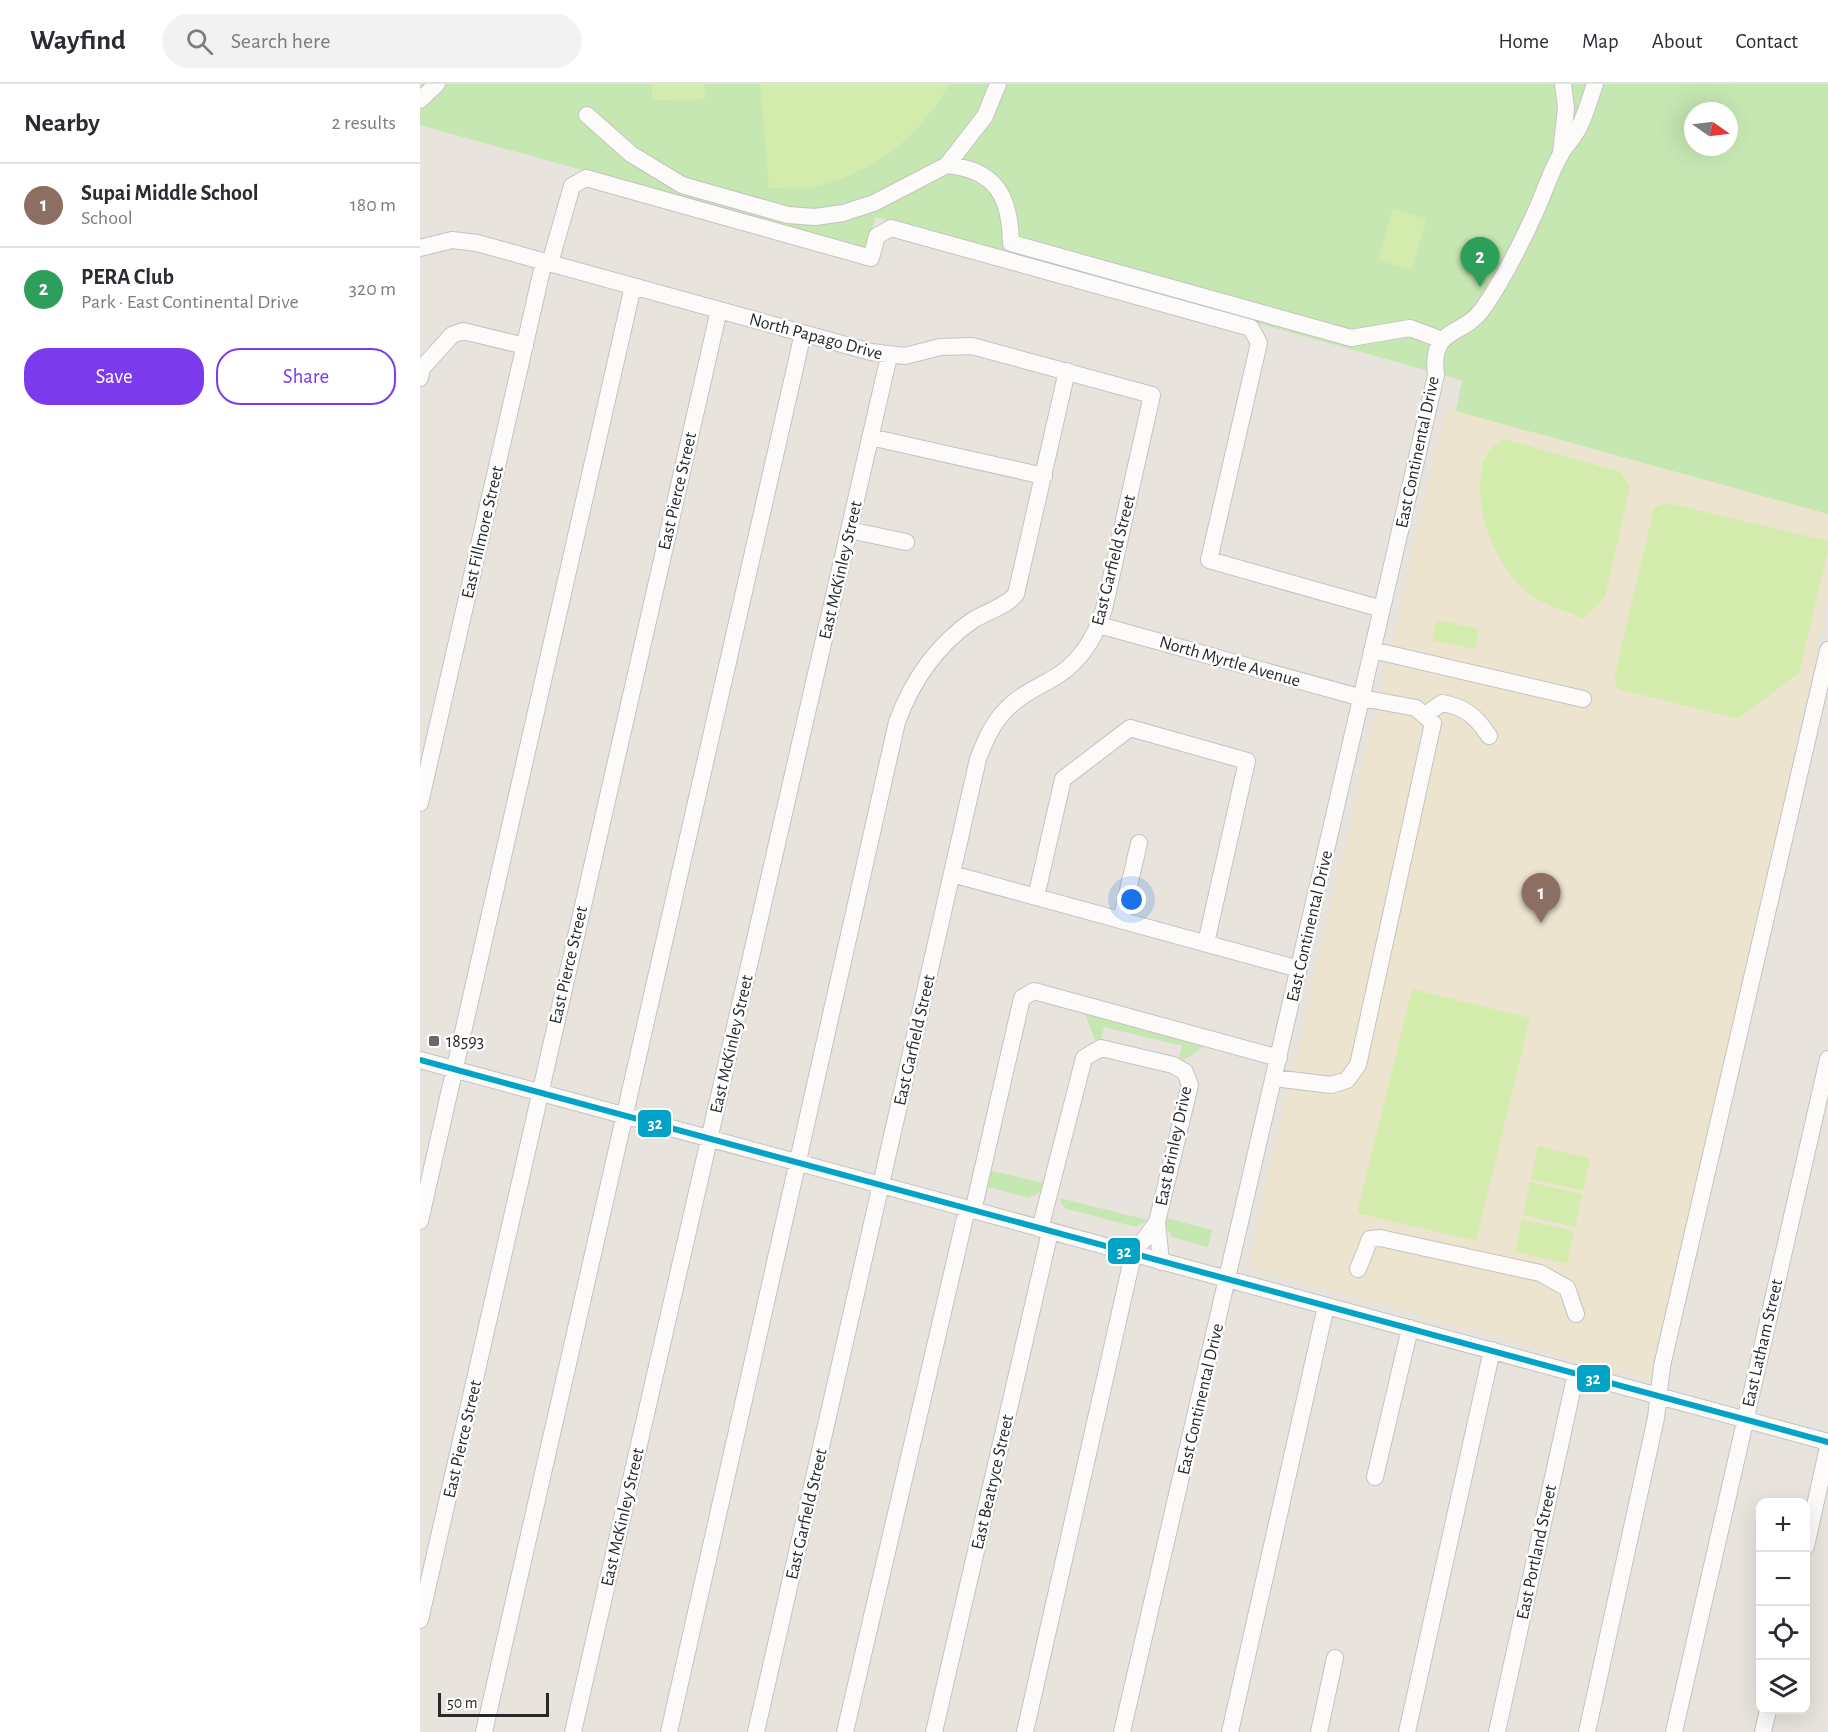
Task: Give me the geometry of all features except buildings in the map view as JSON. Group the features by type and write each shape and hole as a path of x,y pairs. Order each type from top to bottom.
{"street":[{"path":"420,100 437,84"},
{"path":"587,115 631,154 682,185 788,215 814,217 843,213 874,203 947,165 985,116 998,84"},
{"path":"1560,154 1566,108 1563,84"},
{"path":"947,165 970,167 987,176 1001,192 1011,220 1011,243 1351,338 1410,328 1442,340 1446,335 1466,325 1480,312 1492,294 1535,213 1560,154 1579,128 1595,84"},
{"name":"East Fillmore Street","path":"420,803 525,346 547,262 572,186 586,178 871,258 877,236 891,228 1251,328 1259,343 1209,560 1382,609"},
{"name":"North Papago Drive","path":"420,248 439,241 464,240 889,356 911,355 961,345 983,348 1152,395"},
{"path":"420,1221 633,286"},
{"name":"East Pierce Street","path":"420,1620 535,1119 538,1092 719,310"},
{"path":"420,378 422,368 452,335 463,331 525,346"},
{"path":"484,1732 804,333"},
{"name":"East Continental Drive","path":"1122,1732 1436,375 1434,363 1442,340"},
{"name":"East McKinley Street","path":"573,1732 889,356"},
{"path":"669,1732 897,722 920,675 943,646 972,621 1010,600 1016,594 1067,372"},
{"name":"East Garfield Street","path":"756,1732 978,759 994,725 1020,697 1073,663 1089,644 1099,625 1152,395"},
{"path":"870,436 1044,476"},
{"path":"849,530 906,542"},
{"name":"North Myrtle Avenue","path":"1099,625 1362,698 1416,708 1425,715"},
{"path":"1372,650 1583,699"},
{"path":"1587,1732 1659,1395 1662,1366 1828,650"},
{"path":"1274,1078 1330,1085 1347,1080 1358,1065 1432,731 1432,723 1425,715 1442,703 1461,707 1478,720 1489,736"},
{"path":"1036,897 1063,779 1130,728 1247,761 1206,943"},
{"path":"1121,920 1139,843"},
{"path":"952,874 1299,969"},
{"path":"845,1732 1022,998 1034,991 1279,1058"},
{"name":"East Brinley Drive","path":"1094,1049 1108,1048 1173,1065 1185,1072 1189,1091 1157,1222 1161,1262"},
{"name":"East Beatryce Street","path":"934,1732 1081,1065 1084,1058 1094,1049"},
{"name":"East Latham Street","path":"1674,1732 1744,1418 1828,1059"},
{"path":"420,1060 1828,1442"},
{"name":"East Brinley Drive","path":"1131,1254 1157,1222"},
{"path":"1358,1269 1370,1239 1380,1238 1540,1273 1567,1288 1576,1314"},
{"path":"1025,1732 1131,1254"},
{"path":"1230,1732 1326,1306"},
{"path":"1375,1477 1410,1328"},
{"path":"1407,1732 1492,1350"},
{"name":"East Portland Street","path":"1497,1732 1576,1373"},
{"path":"1810,1528 1828,1448"},
{"path":"1319,1732 1335,1658"},
{"path":"1762,1732 1767,1714"}],"shaded area":[{"path":"1446,408 1828,514 1828,602 1654,1382 1268,1273 1255,1267 1249,1260"}],"green space":[{"path":"420,84 1828,84 1828,514 1456,411 1462,381 1454,378 876,217 864,249 420,125"},
{"path":"652,84 705,84 705,99 652,100"},
{"path":"760,84 949,84 911,135 879,160 841,179 819,186 769,188"},
{"path":"1393,208 1427,219 1411,270 1378,260"},
{"path":"1504,439 1621,472 1630,486 1605,597 1583,618 1558,609 1528,593 1510,575 1492,543 1481,506 1480,487 1482,470 1488,452"},
{"path":"1668,503 1828,541 1828,551 1799,673 1738,719 1618,689 1614,679 1654,507"},
{"path":"1437,620 1479,629 1475,649 1432,640"},
{"path":"1412,989 1530,1018 1476,1241 1357,1213"},
{"path":"1084,1011 1206,1045 1184,1060 1179,1058 1182,1046 1104,1027 1101,1039 1095,1040"},
{"path":"1538,1146 1590,1158 1583,1191 1531,1179"},
{"path":"989,1170 1043,1183 1041,1191 1029,1198 985,1186"},
{"path":"1530,1182 1582,1194 1575,1227 1523,1215"},
{"path":"1059,1198 1148,1220 1136,1227 1064,1208"},
{"path":"1166,1218 1212,1230 1208,1247 1172,1237 1165,1225"},
{"path":"1522,1219 1574,1231 1567,1264 1515,1252"}],"transit line":[{"name":"32","path":"420,1060 1828,1442"}],"place":[{"name":"PERA Club","path":"1480,287"},
{"name":"Supai Middle School","path":"1541,923"},
{"name":"18593","path":"434,1041"}]}
